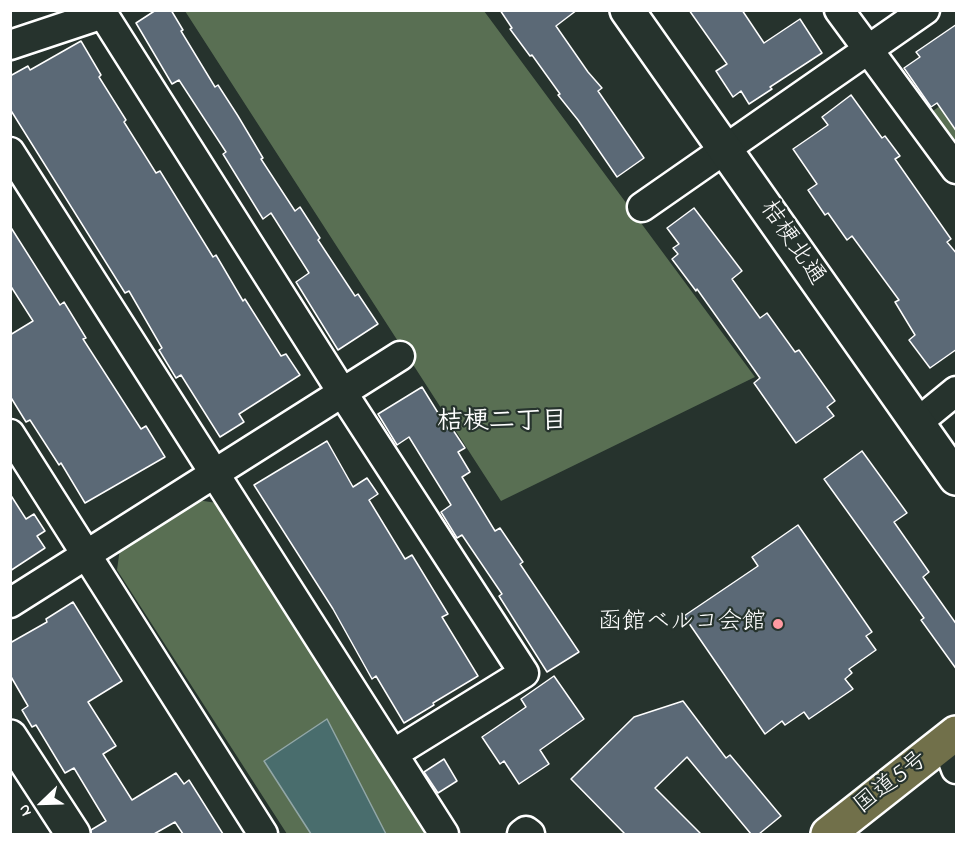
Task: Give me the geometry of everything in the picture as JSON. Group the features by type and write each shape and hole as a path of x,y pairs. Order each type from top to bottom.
{"highway":[{"name":"国道5号","path":"828,834 953,748"}],"street":[{"name":"桔梗北通","path":"627,10 726,148 820,287 957,478"},
{"path":"839,10 957,169"},
{"path":"642,207 925,10"},
{"path":"10,45 103,14 342,392 524,673 393,754"},
{"path":"10,152 444,834"},
{"path":"10,603 400,356"},
{"path":"917,423 957,392"},
{"path":"10,434 263,834"},
{"path":"10,737 73,834"},
{"path":"522,834 526,831 530,834"}],"green space":[{"path":"185,11 484,11 755,377 501,501"},
{"path":"956,94 956,143 933,111"},
{"path":"197,500 217,503 431,834 287,834 117,570 120,548"}],"water":[{"path":"327,719 386,834 311,834 264,761"}],"building":[{"path":"156,10 171,10 215,87 218,85 263,158 261,159 295,211 300,207 320,238 318,240 355,296 358,294 378,324 338,350 296,282 309,273 271,213 263,219 223,154 226,152 179,80 172,84 136,23"},
{"path":"500,10 577,10 556,26 602,88 598,91 644,158 617,177 532,55 530,56 510,29 512,28"},
{"path":"689,10 742,10 764,43 800,19 822,53 770,87 772,89 749,104 741,91 733,97 716,71 727,64"},
{"path":"957,24 957,132 937,103 931,107 904,68 920,57 916,52"},
{"path":"81,41 101,75 99,77 126,120 124,122 156,173 160,171 213,257 216,255 243,301 245,299 281,356 286,354 300,375 239,414 244,422 220,437 181,375 176,378 159,350 162,348 129,291 125,293 10,109 10,76 28,66 30,70"},
{"path":"851,95 882,138 885,136 900,156 895,159 951,239 947,242 957,254 957,349 930,368 909,340 915,335 895,302 899,300 852,236 847,240 828,213 825,215 808,190 817,184 793,149 828,125 822,117"},
{"path":"694,208 742,271 732,279 760,318 767,313 795,352 799,350 835,401 827,407 834,416 796,443 754,383 760,378 697,289 696,291 672,259 678,254 673,248 679,244 667,228"},
{"path":"10,226 60,305 64,302 86,338 83,339 141,429 146,426 165,457 85,503 61,463 59,465 30,420 26,422 10,396 10,335 33,321 10,285"},
{"path":"422,387 448,429 451,427 465,448 458,452 470,472 462,477 495,531 500,528 523,562 520,564 579,652 547,672 499,596 502,594 462,535 457,538 441,512 451,505 409,437 397,445 378,414"},
{"path":"327,441 353,487 367,478 378,494 369,500 405,559 412,555 448,614 442,617 478,676 404,723 376,676 372,679 333,609 254,485"},
{"path":"862,451 907,513 894,522 929,572 923,577 957,625 957,670 921,620 924,618 824,479"},
{"path":"10,494 26,519 34,514 45,531 37,536 45,548 10,571"},
{"name":"函館ベルコ会館","path":"798,525 872,632 866,636 876,650 849,669 852,673 845,679 853,689 809,719 804,712 785,725 782,721 765,734 684,616 758,566 752,557"},
{"path":"73,602 122,681 88,702 116,746 103,754 132,800 176,773 184,784 189,780 223,834 183,834 175,822 154,834 91,834 91,830 106,821 74,768 65,773 36,725 32,727 22,710 28,706 10,675 10,643 47,622 46,619"},
{"path":"554,676 584,719 540,750 549,764 519,784 504,761 500,764 482,737 526,707 521,699"},
{"path":"683,701 726,758 730,755 781,816 759,834 751,834 687,757 655,788 701,834 625,834 571,779 634,717"},
{"path":"444,759 457,781 438,793 424,772"}],"place":[{"name":"函館ベルコ会館","path":"778,624"}],"district":[{"name":"桔梗二丁目","path":"502,424"}]}
